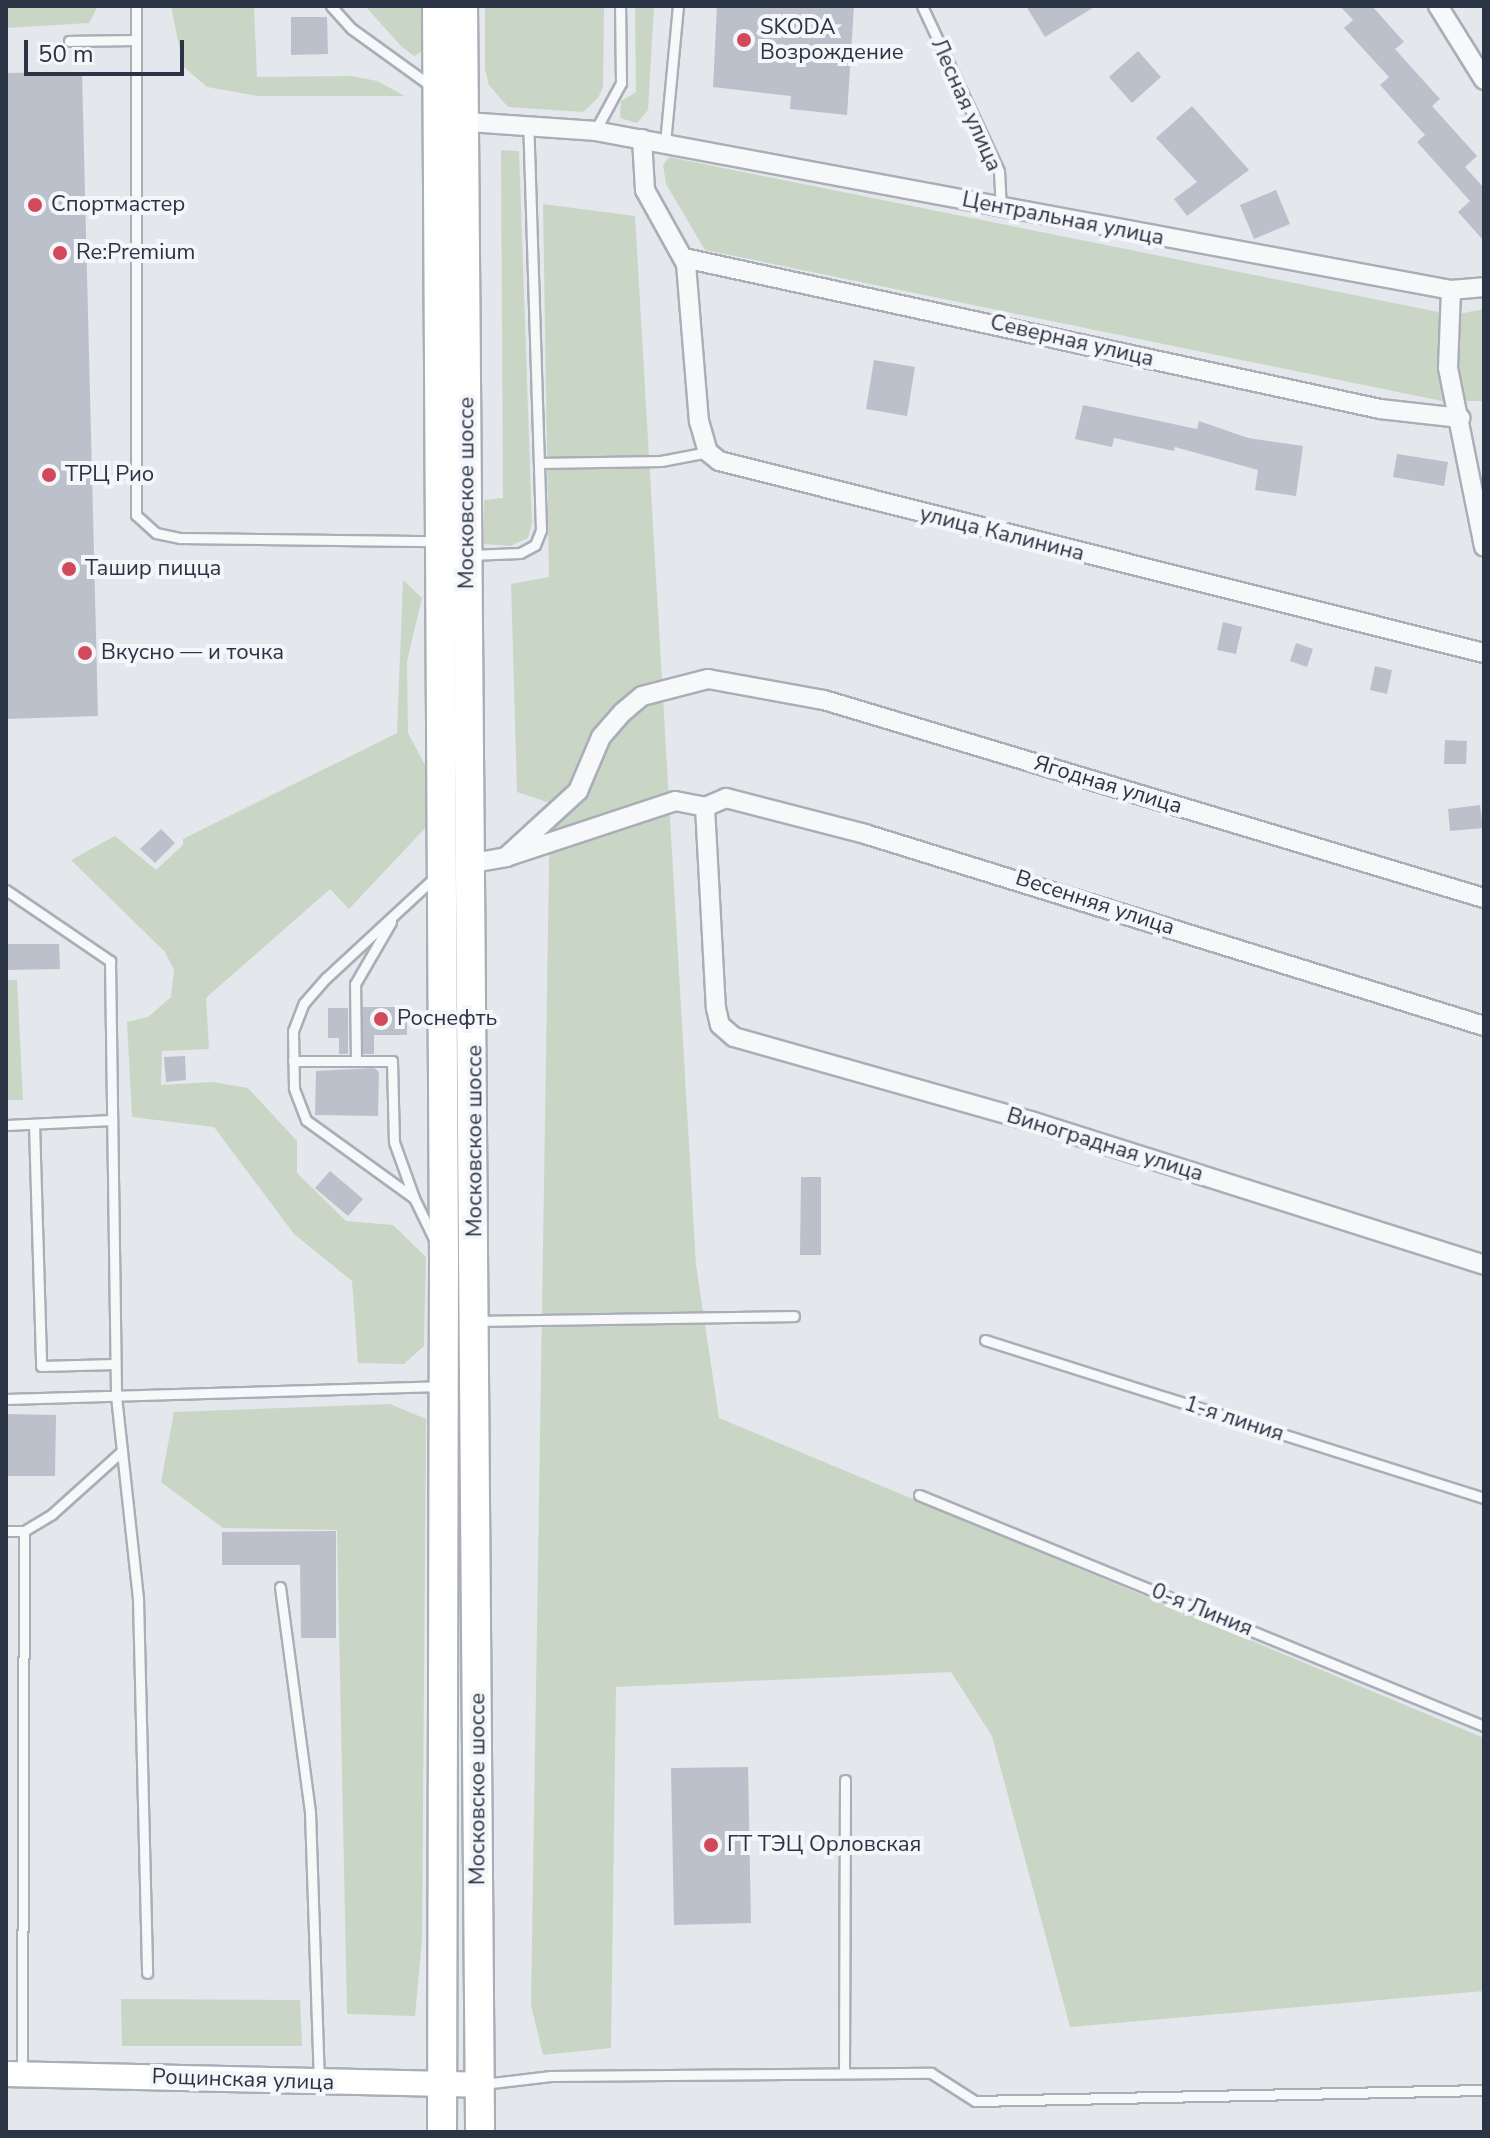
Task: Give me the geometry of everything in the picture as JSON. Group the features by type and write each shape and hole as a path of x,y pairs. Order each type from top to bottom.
{"main road":[{"name":"Московское шоссе","path":"437,6 438,91 452,121"},
{"name":"Московское шоссе","path":"442,2132 444,1260 441,872 453,557 452,121 463,6"},
{"name":"Московское шоссе","path":"453,557 473,863 480,2132"},
{"name":"Рощинская улица","path":"14,2074 480,2085"}],"street":[{"path":"1438,6 1484,80"},
{"name":"Центральная улица","path":"452,121 595,131 1451,290 1484,287"},
{"path":"642,139 645,190 685,261 699,421 708,452"},
{"name":"Северная улица","path":"685,261 1380,409 1460,418"},
{"path":"1451,290 1448,368 1484,546"},
{"name":"улица Калинина","path":"708,452 732,466 1484,653"},
{"name":"Ягодная улица","path":"506,857 578,791 601,737 642,696 708,679 731,680 824,700 1484,898"},
{"name":"Весенняя улица","path":"473,863 506,857 675,801 705,807 726,798 865,834 1484,1026"},
{"name":"Виноградная улица","path":"705,807 716,1008 726,1031 757,1048 1031,1121 1484,1265"}],"lane":[{"path":"136,6 132,40 136,515 156,533 180,538 453,557 520,553 535,545 541,530 528,126"},
{"path":"331,6 352,29 438,91"},
{"path":"595,131 621,83 620,6"},
{"path":"665,143 678,6"},
{"name":"Лесная улица","path":"922,6 999,171 1001,206"},
{"path":"69,41 132,40"},
{"path":"539,463 661,461 708,452"},
{"path":"414,1198 306,1120 297,1105 293,1031 304,1003 441,872"},
{"path":"6,890 110,961 116,1396 138,1599 147,1973"},
{"path":"356,1061 355,984 397,912"},
{"path":"293,1061 392,1061 394,1142 414,1198 444,1260"},
{"path":"6,1125 112,1120"},
{"path":"34,1124 41,1366 115,1364"},
{"path":"476,1321 794,1316"},
{"name":"1-я линия","path":"985,1340 1484,1498"},
{"path":"6,1399 444,1386"},
{"path":"6,1531 24,1531 52,1514 122,1451"},
{"name":"0-я Линия","path":"919,1495 1484,1726"},
{"path":"14,2074 24,1531"},
{"path":"280,1587 310,1812 319,2082"},
{"path":"844,2073 845,1780"},
{"path":"480,2085 551,2076 931,2073 975,2101 1484,2090"}],"green space":[{"path":"6,6 98,6 89,23 6,28"},
{"path":"171,6 254,6 257,77 351,76 377,81 405,96 258,96 207,87 183,66"},
{"path":"365,6 424,6 424,50 414,56"},
{"path":"485,6 604,6 603,87 598,98 583,112 508,107 489,85 485,69"},
{"path":"635,6 654,6 648,110 637,123 620,118 621,101 636,92"},
{"path":"501,150 519,151 532,523 528,538 510,546 484,544 484,500 503,498"},
{"path":"669,157 1453,315 1484,309 1484,401 1442,401 705,250 666,184 663,165"},
{"path":"543,204 635,216 696,1265 719,1418 1484,1738 1484,1991 1070,2027 992,1736 951,1672 616,1687 611,2048 543,2055 531,2005 550,803 517,792 511,584 549,577"},
{"path":"403,580 422,598 407,661 408,733 425,765 430,823 349,909 330,889 206,998 209,1049 162,1051 161,1085 212,1082 248,1088 297,1141 297,1173 346,1221 393,1225 426,1257 424,1346 404,1364 358,1363 352,1281 294,1234 214,1127 132,1117 127,1022 148,1017 171,997 174,970 165,952 71,860 115,836 156,870 183,845 183,839 397,733"},
{"path":"6,980 17,980 23,1100 6,1100"},
{"path":"390,1404 426,1419 422,1940 415,2016 347,2014 337,1530 223,1528 161,1482 174,1412"},
{"path":"121,1999 300,2000 302,2046 122,2046"}],"building":[{"path":"717,6 854,6 847,115 790,109 791,96 713,87"},
{"path":"1026,6 1096,6 1045,37"},
{"path":"1340,6 1372,6 1404,42 1395,49 1440,99 1432,106 1477,156 1465,167 1484,188 1484,241 1458,212 1470,201 1417,142 1425,135 1380,85 1389,77 1344,28 1353,20"},
{"path":"291,17 327,17 328,54 291,55"},
{"path":"1138,51 1161,77 1132,103 1109,77"},
{"name":"ТРЦ Рио","path":"82,72 98,716 6,719 6,73"},
{"path":"1192,106 1249,170 1187,216 1174,199 1197,182 1156,138"},
{"path":"1276,190 1290,224 1254,239 1240,205"},
{"path":"874,360 915,367 907,416 866,409"},
{"path":"1083,405 1197,429 1199,421 1248,438 1303,446 1296,496 1255,490 1258,470 1175,447 1174,451 1114,438 1112,447 1075,439"},
{"path":"1397,454 1448,462 1444,486 1393,477"},
{"path":"1223,622 1242,627 1236,654 1217,650"},
{"path":"1296,643 1313,649 1307,667 1290,661"},
{"path":"1375,666 1392,670 1387,694 1370,690"},
{"path":"1445,740 1467,741 1466,764 1444,764"},
{"path":"1480,805 1483,828 1450,831 1448,809"},
{"path":"161,829 175,843 155,863 140,849"},
{"path":"6,944 59,944 60,969 6,970"},
{"path":"363,1007 407,1007 407,1035 374,1035 374,1054 363,1054"},
{"path":"328,1008 348,1008 348,1054 339,1054 339,1038 328,1038"},
{"path":"185,1056 186,1080 166,1082 164,1057"},
{"path":"374,1068 379,1072 378,1116 315,1115 316,1071"},
{"path":"330,1171 363,1199 348,1216 315,1188"},
{"path":"801,1177 821,1177 821,1255 800,1255"},
{"path":"6,1414 56,1415 55,1476 6,1476"},
{"path":"336,1531 336,1638 301,1638 300,1565 222,1565 222,1532"},
{"name":"ГТ ТЭЦ Орловская","path":"748,1767 751,1923 674,1925 671,1768"}],"place":[{"name":"SKODA Возрождение","path":"744,40"},
{"name":"Спортмастер","path":"35,205"},
{"name":"Re:Premium","path":"60,253"},
{"name":"ТРЦ Рио","path":"49,475"},
{"name":"Ташир пицца","path":"69,569"},
{"name":"Вкусно — и точка","path":"85,653"},
{"name":"Роснефть","path":"381,1019"},
{"name":"ГТ ТЭЦ Орловская","path":"711,1845"}]}
